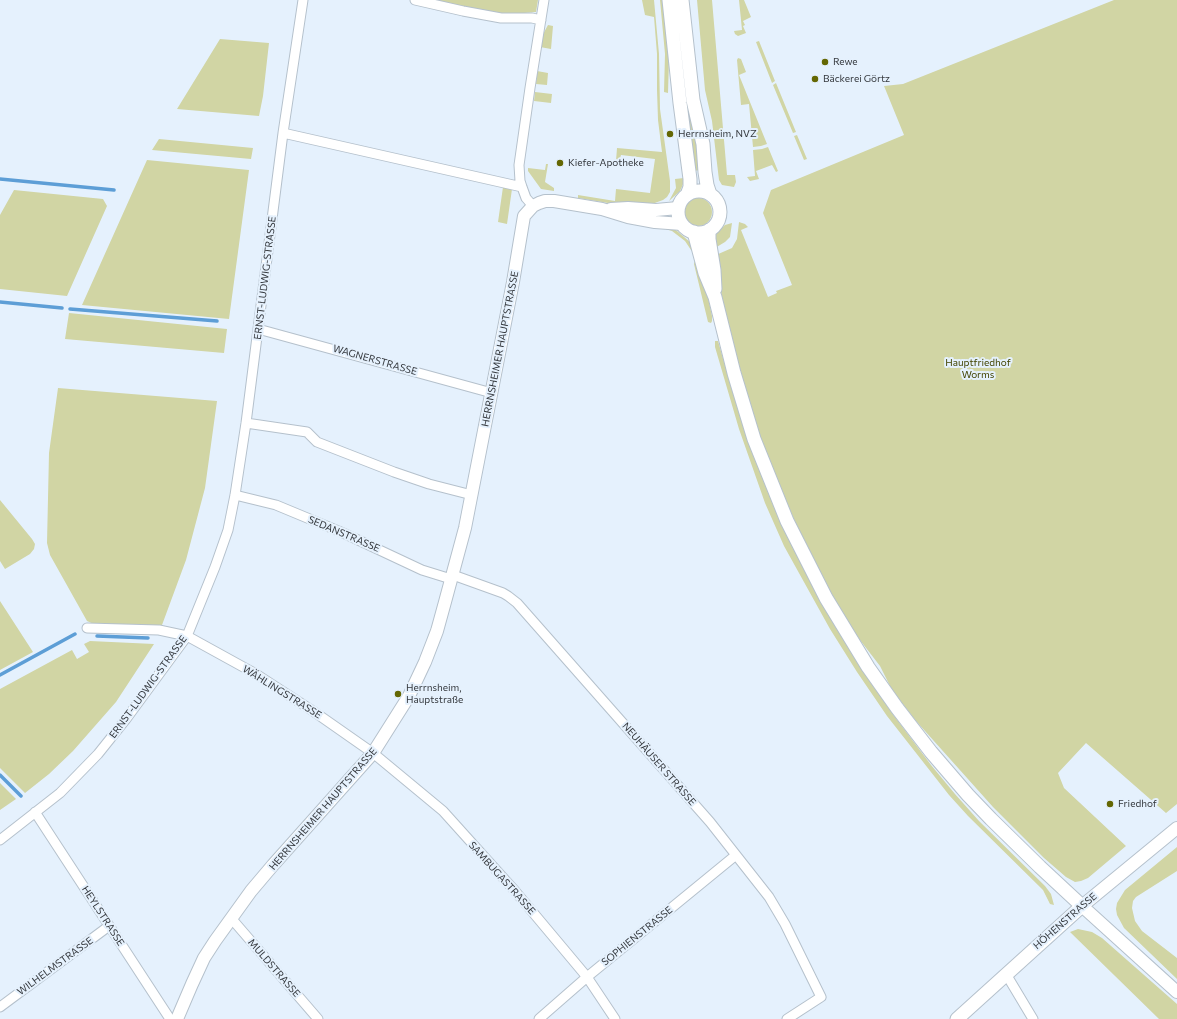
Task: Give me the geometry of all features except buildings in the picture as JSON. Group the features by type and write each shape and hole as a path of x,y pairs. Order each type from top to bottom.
{"main road":[{"path":"669,0 690,179 690,187 687,195"},
{"path":"682,0 692,100 703,144 705,172 710,194"},
{"path":"694,191 702,191 710,194 717,200 720,208 720,217 716,225 701,233 689,230 682,224 678,216 678,208 682,200 694,191"},
{"path":"709,230 714,270 715,296 734,373 754,439 787,521 810,569 868,667 897,708 949,772 999,828 1082,906"},
{"path":"694,232 704,273 715,296"},
{"name":"HÖHENSTRASSE","path":"956,1019 1082,906"}],"street":[{"name":"ERNST-LUDWIG-STRASSE","path":"0,840 60,793 98,754 126,719 187,636 215,567 228,530 235,495 246,423 283,133 303,0"},
{"path":"415,0 501,18 532,18 541,20"},
{"path":"544,0 520,157 519,174 526,198 533,206 545,201 554,201 602,209 628,217 655,222 682,224"},
{"path":"283,133 522,187"},
{"name":"HERRNSHEIMER HAUPTSTRASSE","path":"177,1019 204,958 231,918 273,865 373,753 409,696 425,662 437,631 465,528 513,282 524,216 533,206"},
{"path":"602,209 628,208 656,210 678,208"},
{"name":"WAGNERSTRASSE","path":"258,329 322,345 395,367 492,393"},
{"path":"246,423 307,432 317,442 394,472 429,484 472,495"},
{"name":"SEDANSTRASSE","path":"235,495 276,505 356,539 422,570 452,577"},
{"name":"NEUHÄUSER STRASSE","path":"452,577 503,593 517,603 706,818 769,897 785,924 821,997 787,1019"},
{"name":"WÄHLINGSTRASSE","path":"87,628 159,630 187,636 262,678 313,711 373,753"},
{"name":"SAMBUGASTRASSE","path":"373,753 443,811 515,892 587,977 614,1019"},
{"name":"HEYLSTRASSE","path":"35,812 170,1019"},
{"name":"HÖHENSTRASSE","path":"1082,906 1177,828"},
{"name":"SOPHIENSTRASSE","path":"539,1019 587,977 736,855"},
{"path":"1082,906 1177,992"},
{"name":"MULDSTRASSE","path":"231,918 318,1019"},
{"name":"WILHELMSTRASSE","path":"0,1007 110,926"},
{"path":"1006,974 1033,1019"}],"green space":[{"path":"429,0 538,0 536,12 500,15"},
{"path":"642,0 654,0 659,54 660,109 670,181 670,192 663,200 652,204 614,204 578,198 578,195 615,201 616,189 650,193 655,159 621,155 619,162 616,161 617,148 662,152 658,120 657,54 654,17 645,15"},
{"path":"660,0 665,0 669,59 668,93 664,92 665,54"},
{"path":"674,0 678,0 698,143 700,170 694,171"},
{"path":"697,0 712,0 727,175 735,175 736,182 734,187 722,185 719,180 712,121 705,90"},
{"path":"739,0 744,0 751,17 743,21 745,25 743,26 746,33 738,36 734,31 742,30"},
{"name":"Hauptfriedhof Worms","path":"1114,0 1177,0 1177,804 1166,813 1086,743 1058,773 1064,788 1126,846 1088,878 1075,882 1066,877 1044,858 993,807 916,721 892,690 880,666 853,631 834,599 797,526 770,464 756,427 744,388 728,325 721,292 716,255 732,248 737,239 739,222 745,224 748,227 741,230 768,297 777,293 776,291 792,285 763,213 771,190 904,135 884,86 903,84"},
{"path":"548,25 553,26 551,49 540,47 542,36"},
{"path":"220,39 269,43 263,96 259,116 177,109"},
{"path":"759,41 775,81 772,83 756,42"},
{"path":"738,58 741,59 746,72 739,75 767,144 761,146 753,147 749,104 741,105 737,60"},
{"path":"537,71 548,73 547,85 536,84"},
{"path":"776,83 796,132 793,133 773,85"},
{"path":"535,92 552,94 551,103 534,101"},
{"path":"797,135 807,159 804,160 794,136"},
{"path":"159,139 253,148 251,159 152,150"},
{"path":"768,147 778,171 776,172 772,165 756,171 759,179 750,181 747,177 755,176 753,150"},
{"path":"147,160 249,170 229,319 82,305"},
{"path":"546,164 548,164 545,182 554,188 554,191 541,189 528,171 528,168 545,170"},
{"path":"684,178 680,191 669,201 676,188 675,179"},
{"path":"503,187 512,189 507,224 498,222"},
{"path":"14,190 103,199 107,206 67,296 0,289 0,215"},
{"path":"698,198 708,202 712,212 708,222 698,226 688,222 684,212 688,202"},
{"path":"732,223 730,237 715,248 715,238 717,232 725,225"},
{"path":"662,228 674,229 677,231 690,242 693,251 685,241 672,231"},
{"path":"695,260 707,292 712,316 711,323 708,322 694,264"},
{"path":"69,313 227,329 224,353 65,339"},
{"path":"715,341 718,341 740,417 778,514 808,577 837,629 892,713 931,765 979,821 1045,886 1051,894 1054,905 1050,904 1043,890 968,816 949,795 887,716 830,629 784,546 765,503 739,429 715,347"},
{"path":"58,388 217,401 205,488 186,560 162,625 96,625 87,621 50,555 47,543 49,453"},
{"path":"0,500 35,544 34,549 30,554 5,569 0,561"},
{"path":"0,601 33,652 0,670"},
{"path":"90,641 154,644 116,702 73,751 49,774 25,793 0,768 0,689 72,650 77,659 89,652 84,644"},
{"path":"0,783 16,799 0,810"},
{"path":"1177,847 1177,871 1136,897 1133,901 1132,908 1135,921 1142,931 1177,958 1177,979 1124,928 1117,915 1116,909 1117,903 1125,890"},
{"path":"1078,929 1092,932 1102,938 1177,1004 1177,1019 1159,1019 1070,932"}],"waterway":[{"path":"0,179 114,190"},
{"path":"0,302 62,308"},
{"path":"70,309 217,321"},
{"path":"0,675 75,634"},
{"path":"97,636 148,638"},
{"path":"0,775 21,796"}],"place":[{"name":"Rewe","path":"825,62"},
{"name":"Bäckerei Görtz","path":"815,79"},
{"name":"Herrnsheim, NVZ","path":"670,134"},
{"name":"Kiefer-Apotheke","path":"560,163"},
{"name":"Herrnsheim, Hauptstraße","path":"398,694"},
{"name":"Friedhof","path":"1110,804"}]}
